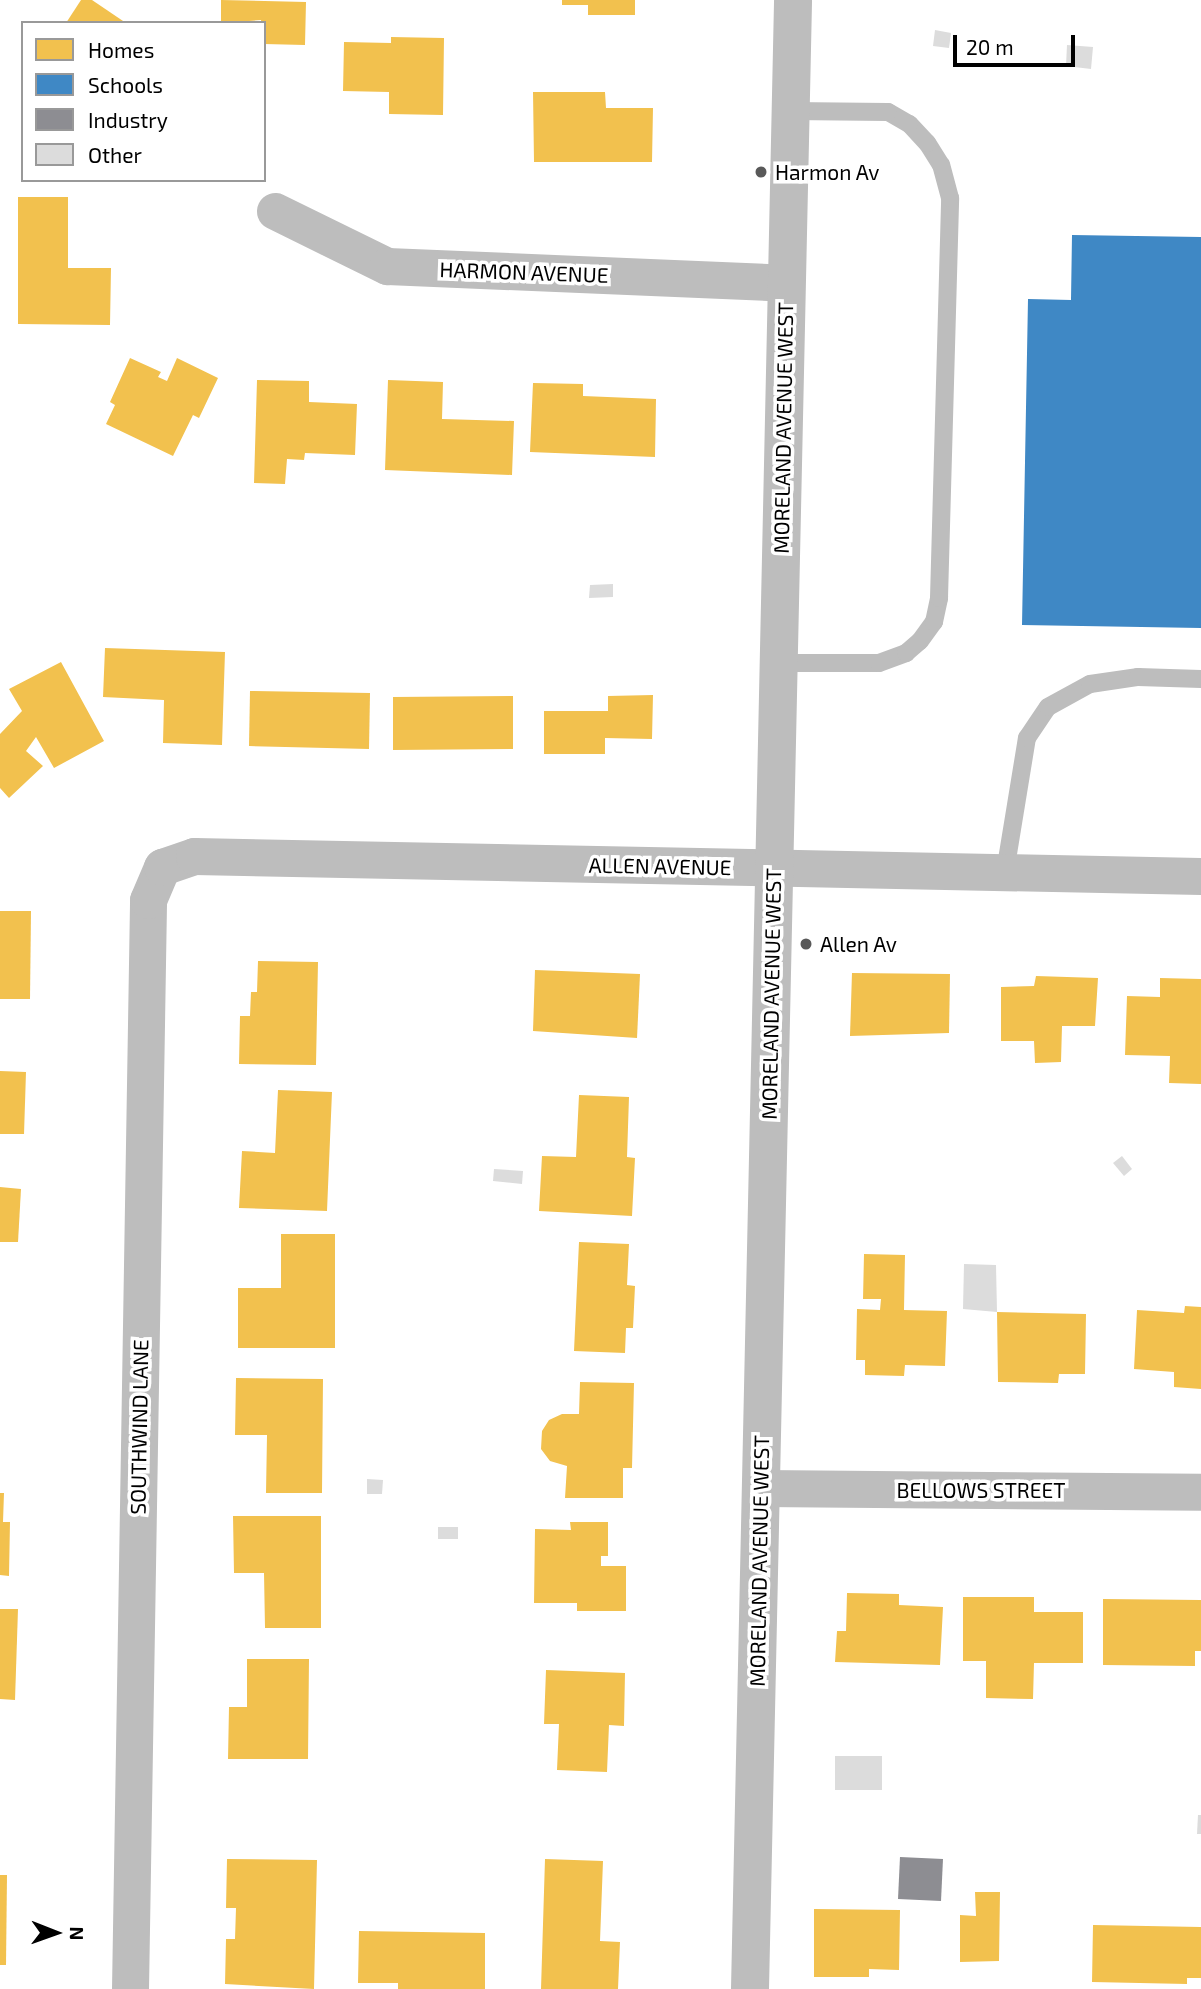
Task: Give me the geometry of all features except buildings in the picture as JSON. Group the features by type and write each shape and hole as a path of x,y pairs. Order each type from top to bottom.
{"street":[{"name":"MORELAND AVENUE WEST","path":"750,1989 793,0"},
{"name":"HARMON AVENUE","path":"275,211 387,266 786,283"},
{"name":"ALLEN AVENUE","path":"162,867 194,856 1201,876"},
{"name":"SOUTHWIND LANE","path":"130,1989 148,900 162,867"},
{"name":"BELLOWS STREET","path":"760,1488 1201,1492"}],"lane":[{"path":"778,663 879,663 905,653 920,641 934,622 939,598 950,198 941,165 927,143 909,124 899,118 888,113 790,111"},
{"path":"1005,872 1027,738 1048,707 1090,684 1138,677 1201,679"}],"place":[{"name":"Harmon Av","path":"761,172"},
{"name":"Allen Av","path":"806,944"}]}
